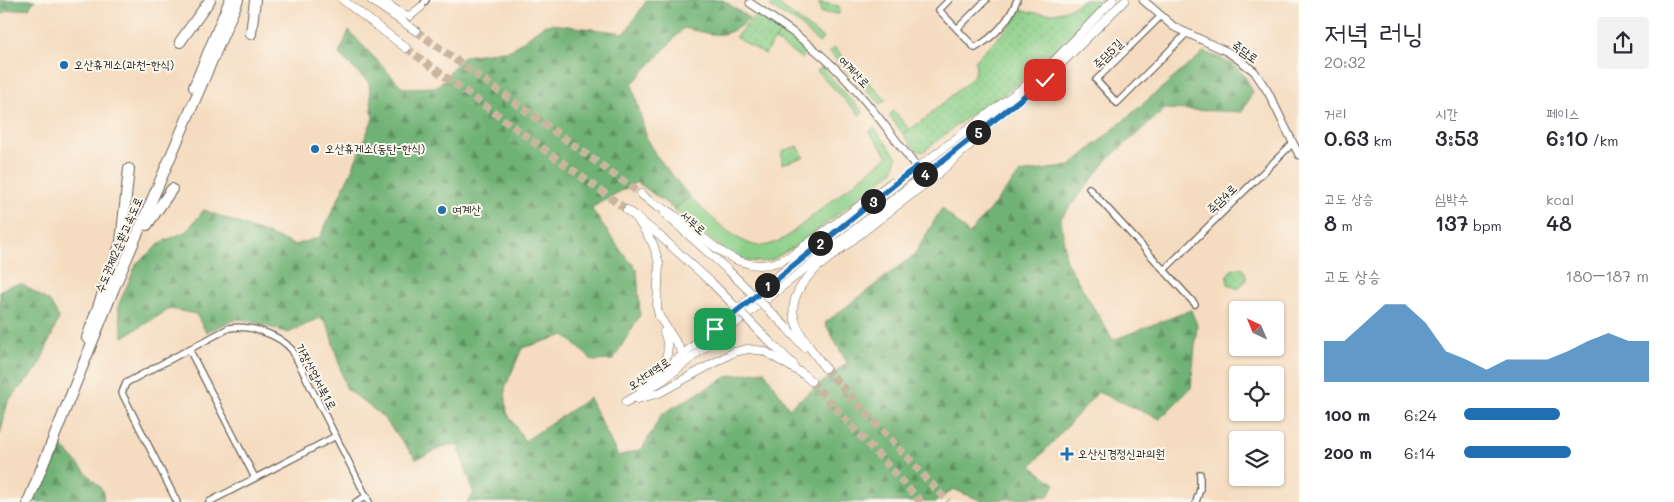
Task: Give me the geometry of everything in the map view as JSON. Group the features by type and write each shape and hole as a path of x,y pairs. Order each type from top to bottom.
{"highway":[{"path":"180,42 210,0"},
{"name":"수도권제2순환고속도로","path":"20,502 230,0"},
{"name":"수도권제2순환고속도로","path":"28,502 90,337 238,0"},
{"path":"251,34 255,0"},
{"path":"90,337 120,242 129,169"},
{"path":"90,337 104,322 145,228 172,189"}],"main road":[{"path":"343,0 406,48"},
{"path":"371,0 416,31"},
{"path":"382,0 410,16 421,8"},
{"name":"오산대역로","path":"626,402 662,381 686,357 807,252 1029,83 1051,64 1113,0"},
{"name":"오산대역로","path":"626,402 923,176 1054,72 1125,0"},
{"name":"서부로","path":"641,194 729,271 786,327 824,368 802,338 793,316 797,290 806,278 939,173 1000,115"},
{"path":"654,204 672,214 728,257 746,264 762,266 773,264 792,255 883,187 906,175"},
{"path":"627,210 712,283 811,381"},
{"path":"636,217 653,244 659,263 657,307 669,348 666,360 642,388"},
{"path":"661,323 686,357"},
{"path":"626,402 659,393 718,359 734,352 748,349 764,351 803,374"}],"street":[{"path":"421,8 426,0"},
{"path":"949,0 939,10 975,48 1003,26 1011,16 1017,0"},
{"path":"958,28 986,0"},
{"name":"죽담로","path":"1143,0 1186,34 1228,52 1254,72 1268,92 1299,155"},
{"name":"여계산로","path":"750,3 786,27 834,67 875,113 923,176"},
{"name":"죽담5길","path":"1161,16 1096,80 1118,103 1186,34"},
{"name":"죽담4로","path":"1164,270 1293,143"},
{"path":"1089,188 1162,265 1164,270 1195,304"},
{"name":"가장산업서북1로","path":"176,502 122,388 126,383 189,349 229,328 240,326 279,338 292,350 368,499 356,502"},
{"path":"189,349 254,478"},
{"path":"209,502 336,436"},
{"path":"1196,502 1200,489 1200,474"}],"green space":[{"path":"0,0 35,0 29,8 7,11 0,16"},
{"path":"647,0 723,0 750,19 733,31 719,34 704,33 684,28 632,84 647,139 655,154 690,197 674,209 637,182 591,208 621,251 637,269 640,315 613,360 593,361 565,335 522,348 505,388 507,413 525,441 589,398 618,456 642,449 662,414 728,376 764,371 789,408 847,363 825,323 914,255 942,208 969,234 1020,173 1070,166 1204,52 1234,66 1249,83 1253,92 1242,112 1165,109 1108,159 1061,218 1066,261 1113,340 1191,310 1197,325 1191,388 1160,419 1098,392 1031,466 1055,484 1048,496 982,501 953,489 936,502 467,502 474,494 458,446 448,445 416,459 382,416 346,388 328,326 320,318 288,333 247,320 237,319 206,332 196,314 170,309 123,337 118,306 137,263 162,242 187,231 204,210 295,245 320,237 351,172 373,118 369,83 339,54 349,31 403,88 437,87 464,56 511,50 543,26 551,24 625,33"},
{"path":"1083,0 1103,0 1044,63 990,106 971,114 923,152 915,150 903,134 923,120 971,79 976,71 975,60 1012,24 1019,9 1036,13 1060,12"},
{"path":"775,2 823,38 819,43 799,24 770,7"},
{"path":"819,2 839,6 839,14 821,13"},
{"path":"756,15 781,31 765,54 735,37"},
{"path":"781,31 807,52 802,59 775,40"},
{"path":"834,47 886,100 880,104 829,52"},
{"path":"821,67 863,112 859,115 817,71"},
{"path":"894,111 909,129 903,134 889,115"},
{"path":"874,128 897,157 893,171 802,242 772,260 760,262 740,260 722,249 674,209 690,197 713,219 741,240 759,246 776,242 785,238 888,156 869,132"},
{"path":"798,146 804,157 782,164 782,151"},
{"path":"1242,267 1246,274 1246,281 1238,289 1228,284 1227,275 1231,270"},
{"path":"22,284 50,302 59,318 38,368 8,401 0,435 0,291 8,286"},
{"path":"58,442 104,492 103,502 34,502"}],"tunnel":[{"path":"416,31 641,194"},
{"path":"406,48 627,210"},
{"path":"825,368 948,502"},
{"path":"811,381 921,502"}],"place":[{"name":"오산휴게소(과천-한식)","path":"64,65"},
{"name":"오산휴게소(동탄-한식)","path":"315,149"},
{"name":"여계산","path":"442,210"},
{"name":"오산신경정신과의원","path":"1067,454"}],"route":[{"path":"715,329 807,252 906,175 917,167 923,176 1045,80"}]}
